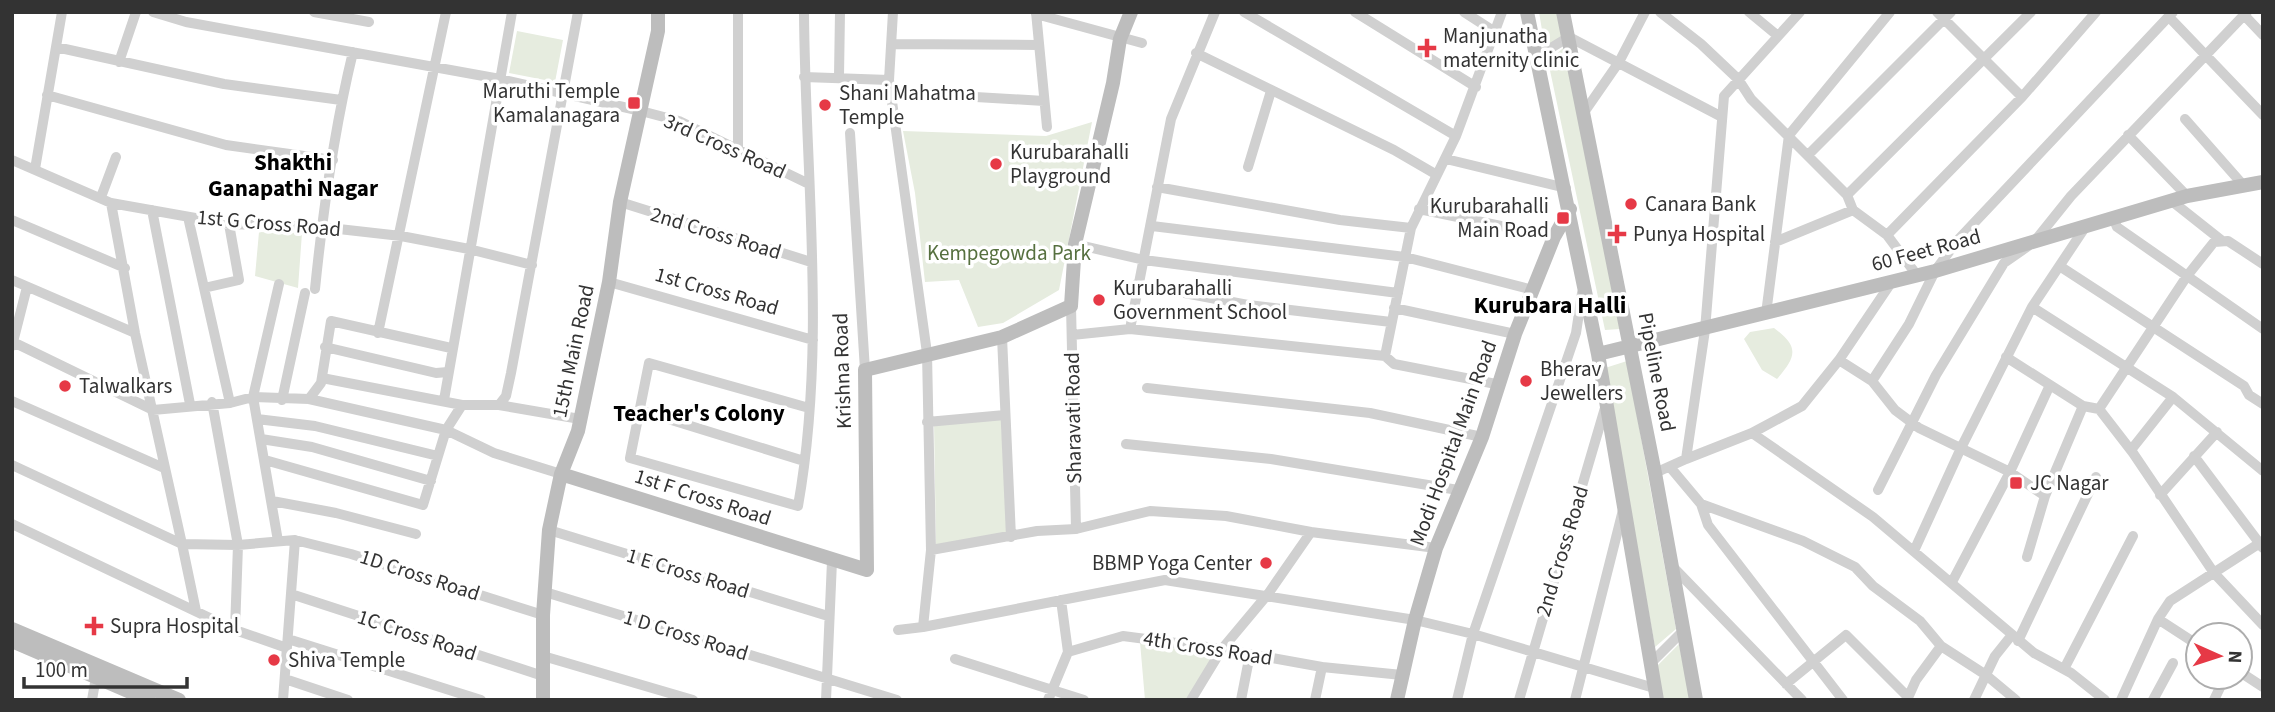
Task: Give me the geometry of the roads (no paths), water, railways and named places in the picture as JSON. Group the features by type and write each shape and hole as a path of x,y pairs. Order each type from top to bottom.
{"street":[{"path":"34,169 62,12"},
{"path":"119,62 136,12"},
{"name":"3rd Cross Road","path":"153,12 186,22 561,91 641,111 679,121 738,152 809,184"},
{"path":"314,12 369,22"},
{"path":"378,333 401,236 446,12"},
{"path":"444,400 512,12"},
{"path":"499,405 506,396 532,265 561,91 578,12"},
{"name":"15th Main Road","path":"543,700 543,615 549,530 561,474 580,419 609,282 620,202 658,31 658,12"},
{"path":"738,12 738,152"},
{"path":"804,12 813,340 809,408 798,506 630,458 649,363 809,408"},
{"path":"839,76 840,12"},
{"path":"893,12 889,80 927,353 931,551 923,627"},
{"path":"865,370 1002,337 1071,306 1075,244 1113,83 1120,39 1132,12"},
{"path":"1130,329 1171,119 1215,12"},
{"path":"1244,12 1456,136"},
{"path":"1355,12 1476,88"},
{"path":"1464,12 1495,32"},
{"path":"1385,356 1411,228 1456,136 1502,12"},
{"path":"1527,12 1566,188 1598,354 1656,694"},
{"name":"Pipeline Road","path":"1563,12 1631,347 1696,700"},
{"path":"1585,111 1619,62 1645,12"},
{"path":"1660,12 1701,44 1738,79 1751,99 1847,195 1853,210 1887,235 1916,274"},
{"path":"1749,12 1778,36"},
{"path":"1686,459 1705,330 1724,96 1801,12"},
{"path":"1766,314 1789,135 1890,12"},
{"path":"1847,195 2031,12"},
{"path":"1887,235 2022,97 2096,12"},
{"path":"1047,127 1036,13 1120,39 1142,43"},
{"path":"1878,490 1936,375 2004,263 2034,242 2071,196 2245,14 2263,35"},
{"path":"1808,155 1944,15 1982,58 2022,97"},
{"path":"1872,381 1909,324 1935,271 1957,241 2171,15 2263,114"},
{"path":"1536,57 1569,37 1722,117"},
{"path":"892,44 1039,46"},
{"path":"56,47 224,84 341,100"},
{"path":"282,400 310,291 341,100 353,52"},
{"path":"1196,53 1394,150 1437,175"},
{"path":"804,77 839,76 889,80"},
{"path":"1248,167 1271,91"},
{"path":"891,92 1044,100"},
{"path":"47,95 226,145 333,160"},
{"path":"2185,119 2255,186"},
{"name":"Krishna Road","path":"831,561 867,570 865,370 850,133"},
{"path":"2128,135 2180,199 2221,240 2263,264"},
{"path":"101,197 116,157"},
{"path":"1446,159 1566,188"},
{"name":"1st G Cross Road","path":"12,160 111,203 229,224 321,226 401,236 469,248 532,265"},
{"name":"60 Feet Road","path":"1598,354 1705,330 1935,271 2180,199 2255,186"},
{"path":"1157,187 1340,220 1411,228"},
{"name":"2nd Cross Road","path":"620,202 811,262"},
{"path":"111,203 135,333 196,611"},
{"path":"1419,209 1554,237"},
{"name":"Modi Hospital Main Road","path":"1397,700 1415,620 1436,548 1482,437 1496,384 1515,334 1554,237 1570,209"},
{"path":"152,210 190,404"},
{"path":"1775,242 1853,210"},
{"path":"188,217 230,403"},
{"path":"12,220 124,268"},
{"path":"2114,220 2117,227 2263,328"},
{"path":"204,288 239,280 229,224"},
{"path":"1152,226 1405,257 1533,290"},
{"path":"1914,551 1961,448 2032,307 2084,229"},
{"path":"2099,409 2188,276 2214,242 2221,240"},
{"path":"1075,244 1144,260 1398,293"},
{"path":"2061,267 2244,386 2249,395 2263,404"},
{"path":"1655,473 1752,433 1802,405 1839,360 1894,280"},
{"path":"12,281 135,333"},
{"name":"1st Cross Road","path":"609,282 813,340"},
{"path":"278,541 253,397 279,284"},
{"path":"1137,284 1248,304 1391,322"},
{"path":"1458,700 1473,634 1576,333 1584,284"},
{"path":"27,287 13,344 153,410 190,404 230,403 253,397 309,399 446,430 494,453 561,474"},
{"name":"Sharavati Road","path":"1071,306 1076,529"},
{"path":"2032,307 2125,369 2173,397 2263,471"},
{"path":"1394,308 1515,334"},
{"path":"309,399 322,378 331,321 451,348"},
{"path":"1072,335 1130,329 1385,356 1394,363 1496,384"},
{"path":"1002,337 1010,537"},
{"path":"326,347 436,373 448,372"},
{"path":"2006,357 2082,406 2099,409 2131,450 2214,573 2263,625"},
{"path":"1839,360 1872,381 1895,410 1911,422 2010,472 2045,496"},
{"path":"322,378 462,405 499,405 580,419"},
{"path":"1952,582 2010,472 2050,385"},
{"path":"1147,388 1370,414 1482,437"},
{"path":"2131,450 2173,397"},
{"path":"12,401 164,468"},
{"path":"212,402 238,545 235,630"},
{"name":"2nd Cross Road","path":"1519,700 1606,402"},
{"path":"265,460 423,505 446,430 462,405"},
{"path":"2027,557 2045,496 2082,406"},
{"path":"639,410 804,461"},
{"path":"927,422 1005,415"},
{"path":"257,419 315,426 438,456"},
{"path":"2160,495 2217,432"},
{"path":"1752,433 1873,517 1952,582 2014,638 2064,669 2105,700"},
{"path":"261,439 312,447 431,481"},
{"path":"1126,444 1271,459 1458,490"},
{"path":"2121,700 2158,619 2170,601 2262,544 2194,456"},
{"path":"12,465 182,544"},
{"path":"1670,467 1701,504 1708,525 1843,700"},
{"name":"1st F Cross Road","path":"561,474 831,561"},
{"path":"1974,700 1986,675 2014,638 2096,477"},
{"path":"272,501 336,513 416,534"},
{"path":"1575,700 1624,504"},
{"path":"1701,504 1803,541 1855,567 1873,586 1920,621 1941,646 1986,675 2016,700"},
{"path":"931,551 1037,531 1076,529 1150,511 1186,511 1436,548"},
{"path":"12,524 235,630 481,700"},
{"name":"1 E Cross Road","path":"549,530 828,616"},
{"path":"1191,700 1222,649 1268,594 1311,531"},
{"path":"2064,669 2133,536"},
{"path":"283,700 295,540"},
{"name":"1D Cross Road","path":"182,544 238,545 295,540 351,554 543,615"},
{"path":"826,700 831,561"},
{"path":"1672,566 1802,700"},
{"path":"898,630 1165,580 1268,594 1415,620 1584,665 1656,694"},
{"name":"1 D Cross Road","path":"545,592 897,700"},
{"name":"1C Cross Road","path":"291,594 543,676"},
{"path":"1049,696 1069,652 1061,600"},
{"path":"2158,619 2184,636"},
{"path":"12,629 179,700"},
{"path":"1650,664 1683,631"},
{"path":"1786,684 1812,660 1846,635 1908,698 1916,680 1941,646"},
{"name":"4th Cross Road","path":"1069,652 1123,636 1222,649 1321,667 1402,675"},
{"path":"12,641 149,700"},
{"path":"1241,700 1250,654"},
{"path":"543,656 693,700"},
{"path":"955,659 1049,696 1084,700"},
{"path":"2153,700 2173,663"},
{"path":"1315,700 1321,667"},
{"path":"92,700 96,677"},
{"path":"285,679 348,700"}],"place":[{"name":"Manjunatha maternity clinic","path":"1427,48"},
{"name":"Maruthi Temple Kamalanagara","path":"634,103"},
{"name":"Shani Mahatma Temple","path":"825,105"},
{"name":"Kurubarahalli Playground","path":"996,164"},
{"name":"Canara Bank","path":"1631,204"},
{"name":"Kurubarahalli Main Road","path":"1563,218"},
{"name":"Punya Hospital","path":"1617,234"},
{"name":"Kurubarahalli Government School","path":"1099,300"},
{"name":"Bherav Jewellers","path":"1526,381"},
{"name":"Talwalkars","path":"65,386"},
{"name":"JC Nagar","path":"2016,483"},
{"name":"BBMP Yoga Center","path":"1266,563"},
{"name":"Supra Hospital","path":"94,626"},
{"name":"Shiva Temple","path":"274,660"}],"district":[{"name":"Shakthi Ganapathi Nagar","path":"293,175"},
{"name":"Kurubara Halli","path":"1550,305"},
{"name":"Teacher's Colony","path":"699,413"}],"park label":[{"name":"Kempegowda Park","path":"1009,253"}]}
